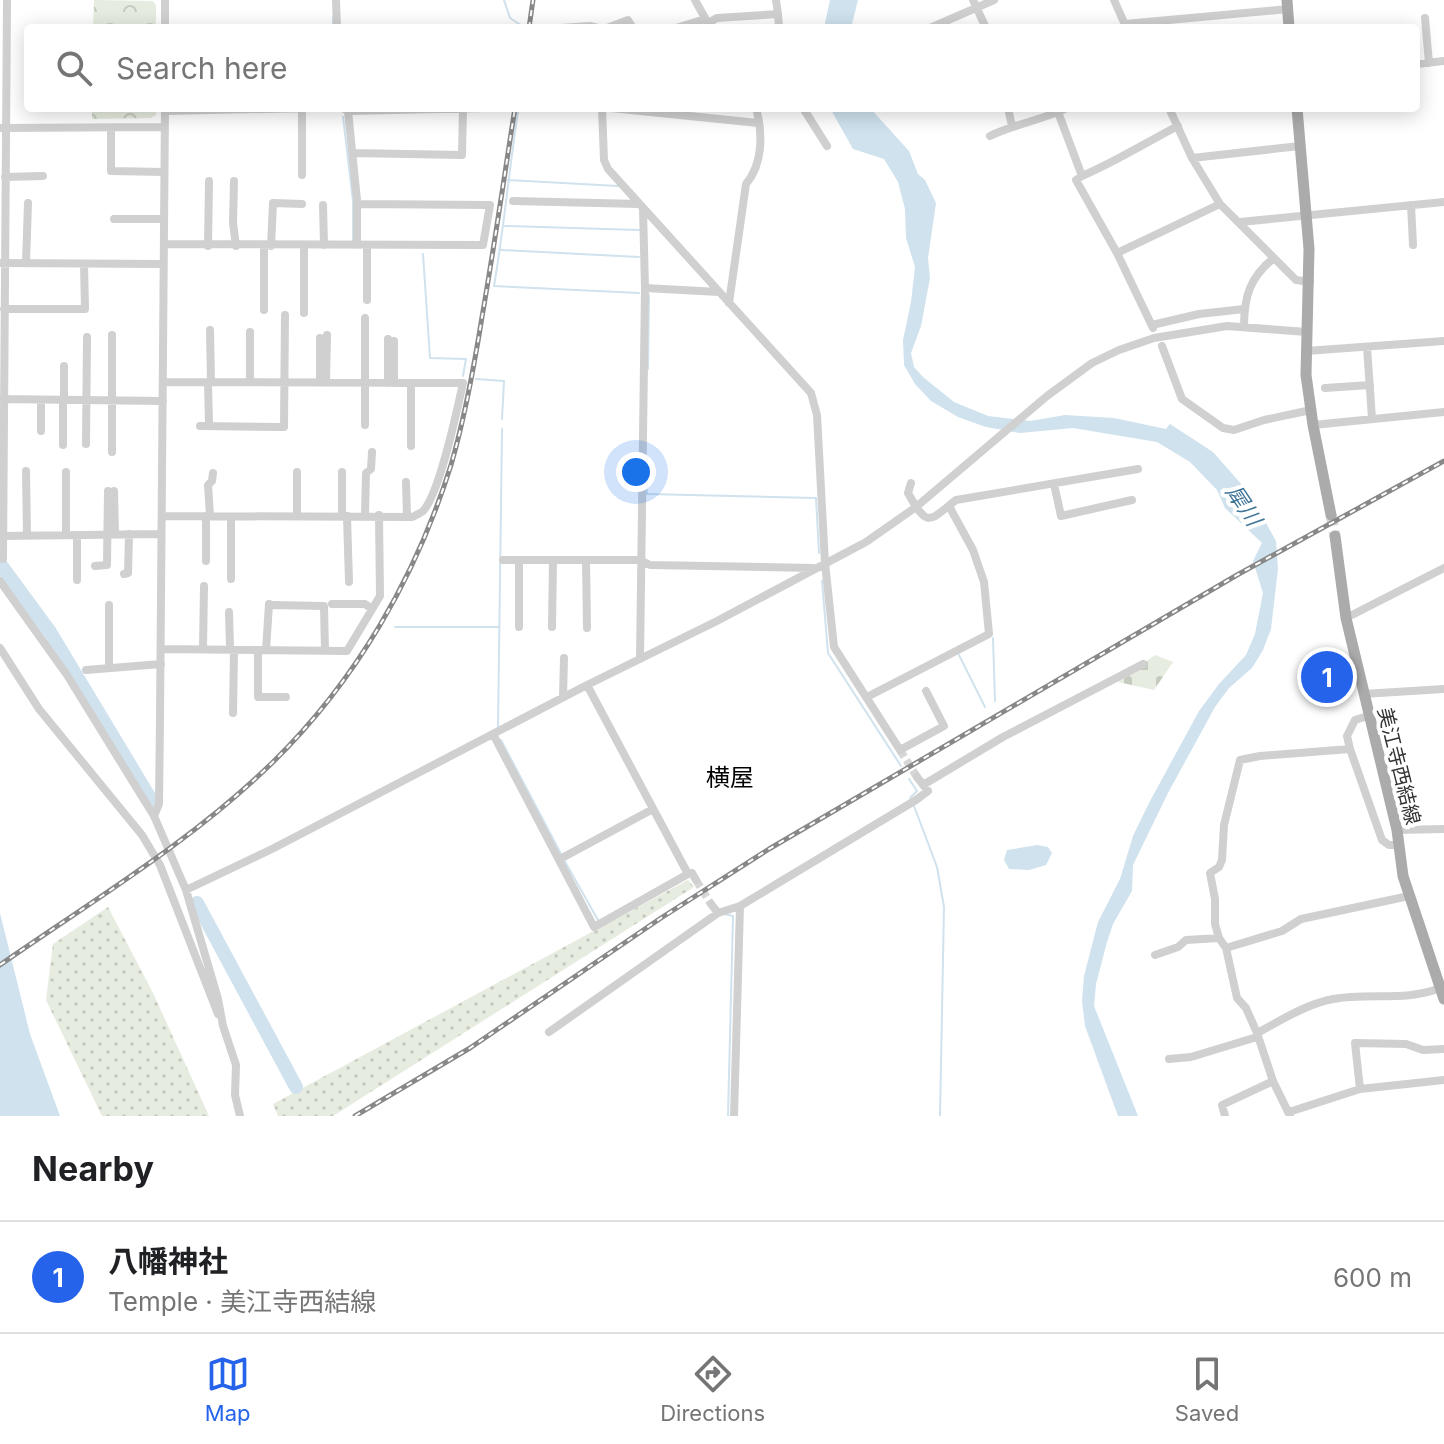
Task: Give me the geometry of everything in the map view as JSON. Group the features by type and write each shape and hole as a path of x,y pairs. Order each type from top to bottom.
{"main road":[{"path":"1297,112 1310,282 1306,351 1313,425 1331,515"},
{"name":"美江寺西結線","path":"1335,536 1346,618 1397,830 1409,896 1439,967 1442,994"}],"street":[{"path":"3,559 2,220 7,0"},
{"path":"165,0 165,24"},
{"path":"336,0 337,24"},
{"path":"695,0 708,24 717,18 778,14"},
{"path":"776,0 779,24"},
{"path":"937,24 974,4 994,0"},
{"path":"1114,0 1125,24"},
{"path":"974,4 984,24"},
{"path":"1141,24 1287,5"},
{"path":"1425,18 1429,63"},
{"path":"1420,64 1444,61"},
{"path":"154,816 159,804 165,112"},
{"path":"302,112 302,175"},
{"path":"345,112 367,300"},
{"path":"352,153 462,155 463,112"},
{"path":"602,112 604,160 608,169 811,393 815,403 825,563 834,647 900,750 944,726 926,691"},
{"path":"650,112 758,123"},
{"path":"729,303 746,184 757,172 760,135 757,112"},
{"path":"806,112 827,146"},
{"path":"1009,112 1012,126"},
{"path":"990,136 1056,112"},
{"path":"1063,112 1082,176"},
{"path":"1171,112 1192,158 1220,204 1296,280 1310,282"},
{"path":"1178,126 1076,180 1117,253 1152,327 1199,314 1244,309"},
{"path":"3,128 164,127"},
{"path":"111,129 111,171 164,172"},
{"path":"1192,158 1300,146"},
{"path":"5,177 43,176"},
{"path":"208,246 209,181"},
{"path":"234,181 236,246"},
{"path":"513,201 641,206"},
{"path":"1240,222 1444,202"},
{"path":"26,263 28,203"},
{"path":"264,310 273,203 302,204"},
{"path":"164,244 483,245 490,205 357,204"},
{"path":"1117,253 1220,204"},
{"path":"323,205 324,245"},
{"path":"1411,205 1413,245"},
{"path":"640,659 645,288 641,206"},
{"path":"114,219 164,219"},
{"path":"304,245 304,313"},
{"path":"1244,327 1244,309 1257,272 1274,258"},
{"path":"3,263 163,264"},
{"path":"4,309 85,309 84,264"},
{"path":"645,288 719,292"},
{"path":"210,330 210,382 204,425 284,427 285,315"},
{"path":"365,318 365,425"},
{"path":"186,890 788,585 866,542 916,507 1047,396 1092,363 1154,338 1227,326 1307,332"},
{"path":"250,332 250,382"},
{"path":"112,335 112,452"},
{"path":"323,336 323,382"},
{"path":"86,444 87,337"},
{"path":"391,340 391,383"},
{"path":"1306,351 1444,341"},
{"path":"1162,346 1182,399 1223,428 1234,430 1311,410"},
{"path":"1367,347 1372,419"},
{"path":"63,445 64,366"},
{"path":"162,516 412,517 423,512 432,496 463,383 164,382"},
{"path":"411,383 411,446"},
{"path":"1325,388 1370,385"},
{"path":"2,399 163,401"},
{"path":"41,400 41,431"},
{"path":"1313,425 1444,412"},
{"path":"365,515 366,473 371,469 372,452"},
{"path":"911,483 908,493 924,516 931,518 938,517 956,500 1138,469"},
{"path":"26,471 27,535"},
{"path":"66,472 66,535"},
{"path":"297,472 297,516"},
{"path":"342,472 349,582"},
{"path":"206,561 208,485 213,473"},
{"path":"406,482 407,517"},
{"path":"1054,484 1061,516 1132,500"},
{"path":"95,566 107,565 111,491"},
{"path":"867,697 989,634 984,582 973,550 949,506"},
{"path":"161,649 347,651 380,596 379,515"},
{"path":"231,517 231,579"},
{"path":"124,574 128,573 129,534"},
{"path":"3,536 161,534"},
{"path":"77,535 77,580"},
{"path":"503,560 640,560 650,565 815,568"},
{"path":"519,560 519,627"},
{"path":"552,627 553,560"},
{"path":"586,560 587,628"},
{"path":"1346,618 1444,568"},
{"path":"0,581 67,675 154,816 186,890 223,1026"},
{"path":"203,649 204,586"},
{"path":"332,604 365,604 372,609"},
{"path":"109,605 109,668"},
{"path":"286,697 258,697 270,605 324,606 325,650"},
{"path":"229,612 233,713"},
{"path":"0,648 39,709 142,835 160,865 236,1065 235,1095 240,1116"},
{"path":"563,697 564,658"},
{"path":"86,670 161,664"},
{"path":"549,1032 718,913 740,906 916,800 928,791 920,781 1143,664"},
{"path":"587,685 688,874"},
{"path":"1363,694 1444,689"},
{"path":"1368,716 1355,720 1347,736 1350,749 1382,840 1389,845 1399,845"},
{"path":"493,734 594,927 688,874 692,873 696,880"},
{"path":"1350,749 1240,760 1224,825 1222,860 1219,867 1210,873 1219,938 1226,948 1237,998 1246,1008 1273,1081 1289,1114 1360,1089 1444,1080"},
{"path":"560,859 653,809"},
{"path":"1397,830 1444,829"},
{"path":"1226,948 1282,931 1301,919 1409,896"},
{"path":"711,904 718,913"},
{"path":"734,1116 740,906"},
{"path":"1155,955 1178,947 1186,940 1219,938"},
{"path":"1169,1059 1191,1057 1257,1035 1295,1014 1332,999 1431,992 1442,994"},
{"path":"1360,1089 1355,1043 1406,1044 1423,1050 1444,1049"},
{"path":"1225,1116 1222,1105 1273,1081"}],"green space":[{"path":"94,0 153,1 156,6 156,24 93,24"},
{"path":"92,112 156,112 151,118 92,119"},
{"path":"1155,655 1173,662 1154,690 1118,682"},
{"path":"688,880 694,887 333,1116 278,1116 273,1104"},
{"path":"108,907 153,993 209,1116 102,1116 46,1000 53,944"}],"water":[{"path":"830,0 858,0 852,24 825,24"},
{"name":"犀川","path":"832,112 874,112 909,151 918,174 925,180 936,203 928,258 930,278 921,326 911,353 914,367 923,377 954,402 988,416 1030,421 1065,415 1114,418 1166,429 1170,424 1213,452 1250,494 1276,541 1278,569 1271,629 1263,650 1252,668 1229,688 1215,707 1168,793 1133,865 1132,891 1113,924 1096,984 1094,1006 1138,1116 1118,1116 1085,1026 1082,1001 1084,976 1098,922 1120,879 1133,836 1149,803 1199,711 1246,655 1255,634 1263,593 1253,561 1262,543 1225,508 1217,490 1190,462 1157,442 1073,428 1020,433 986,427 958,417 931,401 915,384 904,365 903,340 915,267 906,238 905,209 898,182 884,159 853,149"},
{"path":"1037,845 1048,847 1052,853 1046,865 1029,870 1009,869 1004,860 1007,850"},
{"path":"0,913 30,1034 60,1116 0,1116"}],"waterway":[{"path":"504,0 510,18 519,24"},
{"path":"333,17 333,24"},
{"path":"518,112 494,286 639,293"},
{"path":"343,117 353,201 353,243"},
{"path":"508,180 618,186"},
{"path":"505,226 639,230"},
{"path":"501,250 639,257"},
{"path":"423,254 430,358 466,359 463,376"},
{"path":"648,369 649,295"},
{"path":"476,379 504,381 502,419"},
{"path":"498,728 502,429"},
{"path":"646,476 647,494 816,498 819,553"},
{"path":"0,564 50,632 151,800"},
{"path":"822,581 828,653 901,766"},
{"path":"395,627 498,627"},
{"path":"993,638 995,701"},
{"path":"959,655 985,707"},
{"path":"501,740 561,854"},
{"path":"909,779 917,791 910,798"},
{"path":"914,806 937,867 944,907 940,1116"},
{"path":"564,860 598,920"},
{"path":"197,903 296,1087"},
{"path":"724,914 733,916 728,1116"}],"tunnel":[{"path":"1331,515 1335,536"},
{"path":"900,750 917,777"},
{"path":"696,880 711,904"}],"railway":[{"path":"530,24 533,0"},
{"path":"0,965 175,845 241,792 272,763 330,698 380,625 420,547 437,507 456,447 476,354 514,112"},
{"path":"355,1116 470,1048 769,849 1237,575 1444,461"}],"place":[{"name":"八幡神社","path":"1327,677"}],"district":[{"name":"横屋","path":"730,778"}]}
